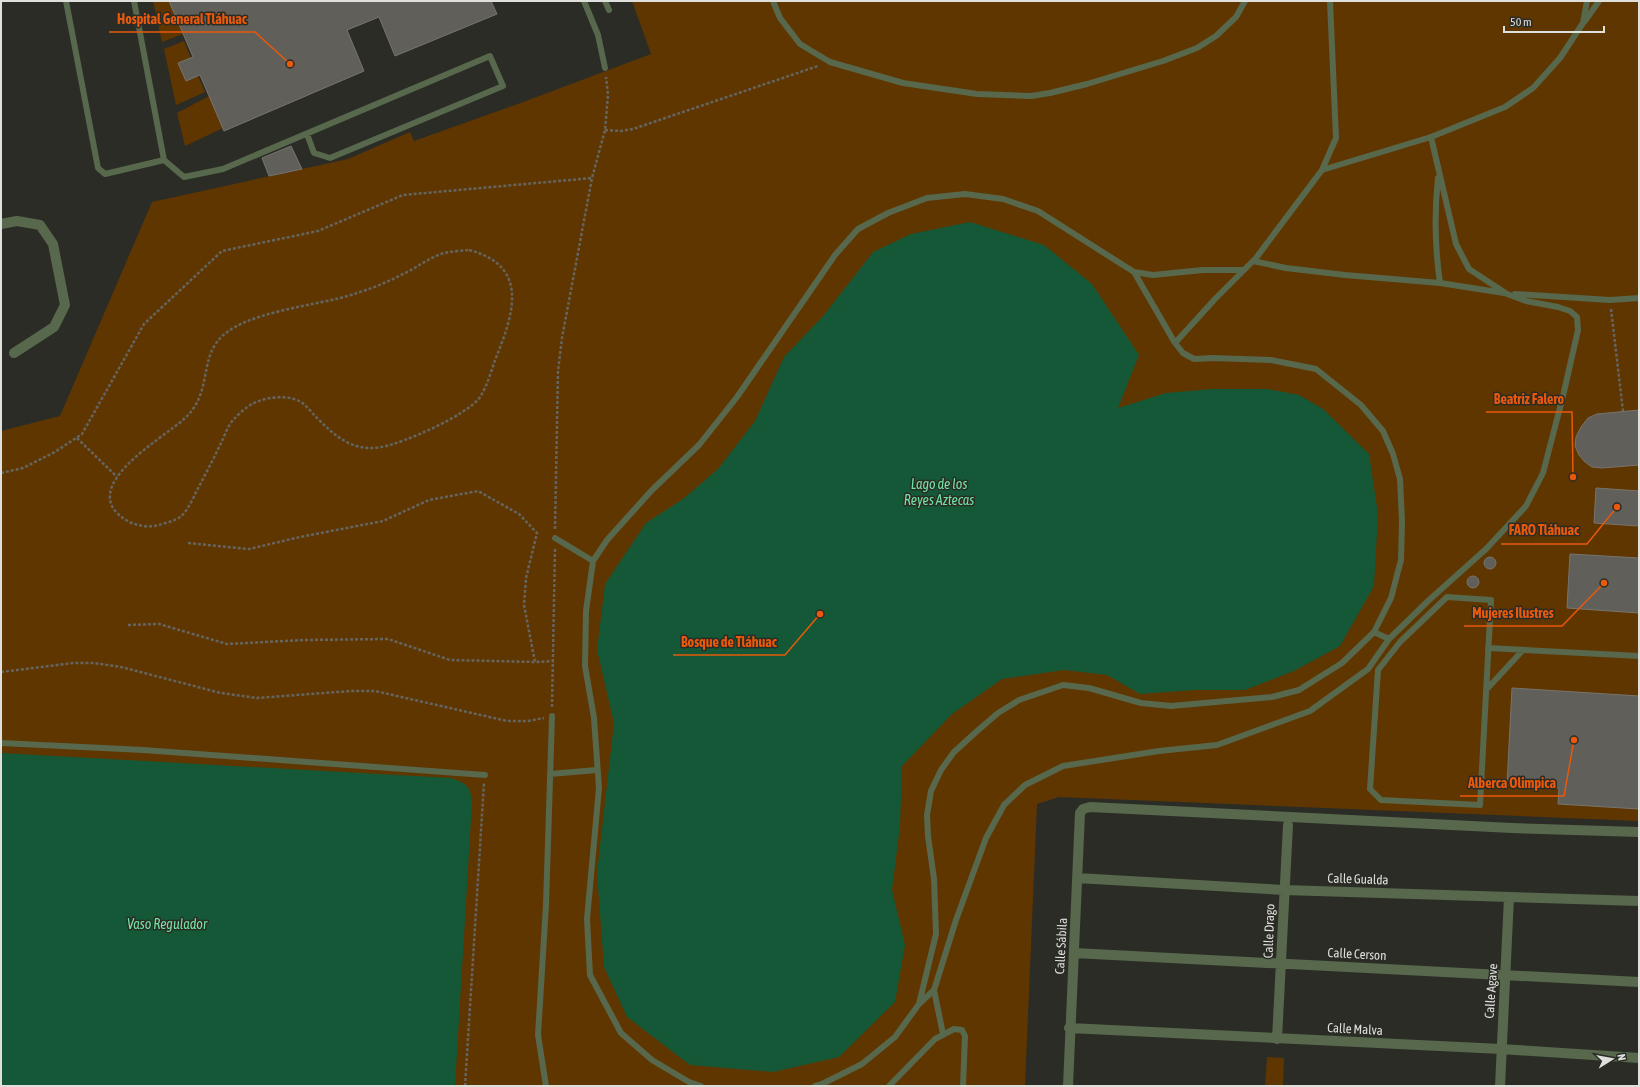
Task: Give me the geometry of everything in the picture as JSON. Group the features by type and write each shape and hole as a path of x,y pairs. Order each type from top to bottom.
{"street":[{"path":"1,224 17,221 40,225 53,244 65,305 54,327 14,353"},
{"name":"Calle Sábila","path":"1068,1086 1080,813 1083,809 1090,807 1639,832"},
{"name":"Calle Drago","path":"1277,1039 1288,825"},
{"name":"Calle Gualda","path":"1077,878 1284,890 1639,901"},
{"name":"Calle Agave","path":"1500,1086 1509,897"},
{"name":"Calle Cerson","path":"1074,953 1639,982"},
{"name":"Calle Malva","path":"1070,1028 1501,1049 1639,1058"}],"lane":[{"path":"66,1 98,168 105,174 164,160"},
{"path":"134,1 164,160 184,177 223,169 490,56 503,86 330,158 314,153 307,134"},
{"path":"584,1 598,36 605,68"},
{"path":"605,1 608,10"},
{"path":"773,1 780,18 800,44 830,62 903,83 977,94 1031,96 1050,93 1163,61 1197,48 1216,36 1236,17 1245,1"},
{"path":"1175,343 1253,261 1322,170 1336,138 1330,1"},
{"path":"1583,23 1587,1"},
{"path":"1322,170 1431,137 1505,107 1533,88 1560,58 1599,1"},
{"path":"943,1034 934,990 956,920 986,838 1004,805 1025,785 1063,766 1159,751 1217,745 1310,711 1368,669 1389,639 1428,601 1491,544 1526,506 1543,473 1578,330 1576,317 1570,311 1558,307 1526,301 1507,294 1469,270 1456,244 1438,173 1431,137"},
{"path":"1438,173 1434,208 1437,261 1440,283"},
{"path":"701,1086 688,1082 652,1060 621,1033 590,975 587,920 599,788 594,718 585,666 586,611 593,561 607,540 652,490 704,439 737,397 835,255 858,229 888,212 927,198 965,194 1003,199 1038,211 1134,272 1153,275 1203,270 1244,270"},
{"path":"1253,261 1286,268 1331,274 1440,283 1507,294 1610,300 1639,298"},
{"path":"919,1004 936,934 934,879 927,815 931,791 941,770 954,752 998,713 1019,700 1063,685 1089,688 1141,703 1170,706 1272,697 1299,690 1342,663 1374,632 1391,598 1400,560 1402,521 1400,479 1393,454 1383,431 1361,405 1316,369 1271,360 1213,358 1194,359 1183,353 1175,343 1134,272"},
{"path":"555,538 593,561"},
{"path":"1447,597 1491,600 1488,648 1480,806 1381,800 1370,789 1378,670 1400,642 1447,597"},
{"path":"1374,632 1389,639"},
{"path":"1488,648 1639,656"},
{"path":"1486,690 1523,650"},
{"path":"546,1086 538,1035 546,905 552,716"},
{"path":"1,743 143,750 485,775"},
{"path":"550,774 597,770"},
{"path":"815,1086 862,1064 895,1037 919,1004 934,990"},
{"path":"889,1086 935,1039 954,1029 962,1030 966,1036 963,1086"}],"path":[{"path":"605,130 621,131 633,129 830,62"},
{"path":"1,672 73,663 94,663 121,668 221,693 257,698 351,691 375,691 507,721 528,721 552,716 558,371 562,338 592,178 605,130 608,95 605,68"},
{"path":"1,473 23,468 55,452 82,434 144,324 222,251 318,230 403,195 592,178"},
{"path":"469,250 481,253 494,260 506,273 512,290 513,303 506,334 481,396 460,414 412,438 385,447 369,449 357,447 344,441 320,422 301,402 285,397 270,398 252,404 233,420 193,499 181,517 150,527 132,524 119,516 111,507 111,488 117,477 138,455 186,417 200,400 211,354 218,341 230,330 252,320 283,310 352,295 402,275 431,258 445,253 469,250"},
{"path":"1610,300 1623,411"},
{"path":"77,438 117,477"},
{"path":"188,543 249,549 300,537 383,521 429,500 478,491 519,514 537,534 526,578 524,605 535,662"},
{"path":"128,625 159,624 227,644 304,640 388,639 450,660 554,661"},
{"path":"465,1086 485,775"}],"shaded area":[{"path":"153,1 169,1 183,34 162,42"},
{"path":"632,1 1639,1 1639,821 1059,797 1037,804 1025,1086 1,1086 1,431 60,416 152,202 348,159 410,132 414,141 651,54"},
{"path":"184,41 191,58 178,63 186,81 198,76 205,92 176,105 164,49"},
{"path":"209,96 223,128 185,146 177,113"},
{"path":"1267,1057 1284,1058 1283,1086 1265,1086"}],"water":[{"name":"Lago de los Reyes Aztecas","path":"970,222 1044,245 1092,284 1139,355 1118,408 1166,393 1212,389 1267,389 1299,395 1323,409 1369,454 1378,514 1374,586 1340,646 1294,671 1245,690 1194,690 1140,694 1107,675 1064,670 1002,679 952,714 902,766 900,826 892,890 905,945 895,1002 839,1057 773,1072 690,1065 627,1017 604,967 597,873 614,723 597,650 605,584 646,523 683,499 718,469 755,421 784,357 824,315 873,252 911,234"},
{"name":"Vaso Regulador","path":"1,753 451,778 467,786 472,802 455,1086 1,1086"}],"building":[{"path":"169,1 491,1 497,14 395,56 379,17 347,30 364,71 224,131 200,75 186,81 178,63 193,57"},
{"path":"291,146 302,169 269,176 262,158"},
{"path":"1639,410 1639,465 1602,468 1592,467 1579,455 1575,446 1576,437 1588,418 1597,414"},
{"path":"1596,488 1639,491 1639,526 1594,523"},
{"path":"1570,554 1639,558 1639,613 1567,608"},
{"path":"1488,557 1492,557 1496,563 1492,569 1488,569 1484,565 1484,561"},
{"path":"1471,576 1475,576 1479,582 1475,588 1471,588 1467,584 1467,580"},
{"path":"1512,688 1639,696 1639,809 1558,804 1559,788 1507,785"}],"place":[{"name":"Hospital General Tláhuac","path":"290,64"},
{"name":"Beatriz Falero","path":"1573,477"},
{"name":"FARO Tláhuac","path":"1617,507"},
{"name":"Mujeres Ilustres","path":"1604,583"},
{"name":"Bosque de Tláhuac","path":"820,614"},
{"name":"Alberca Olimpica","path":"1574,740"}]}
